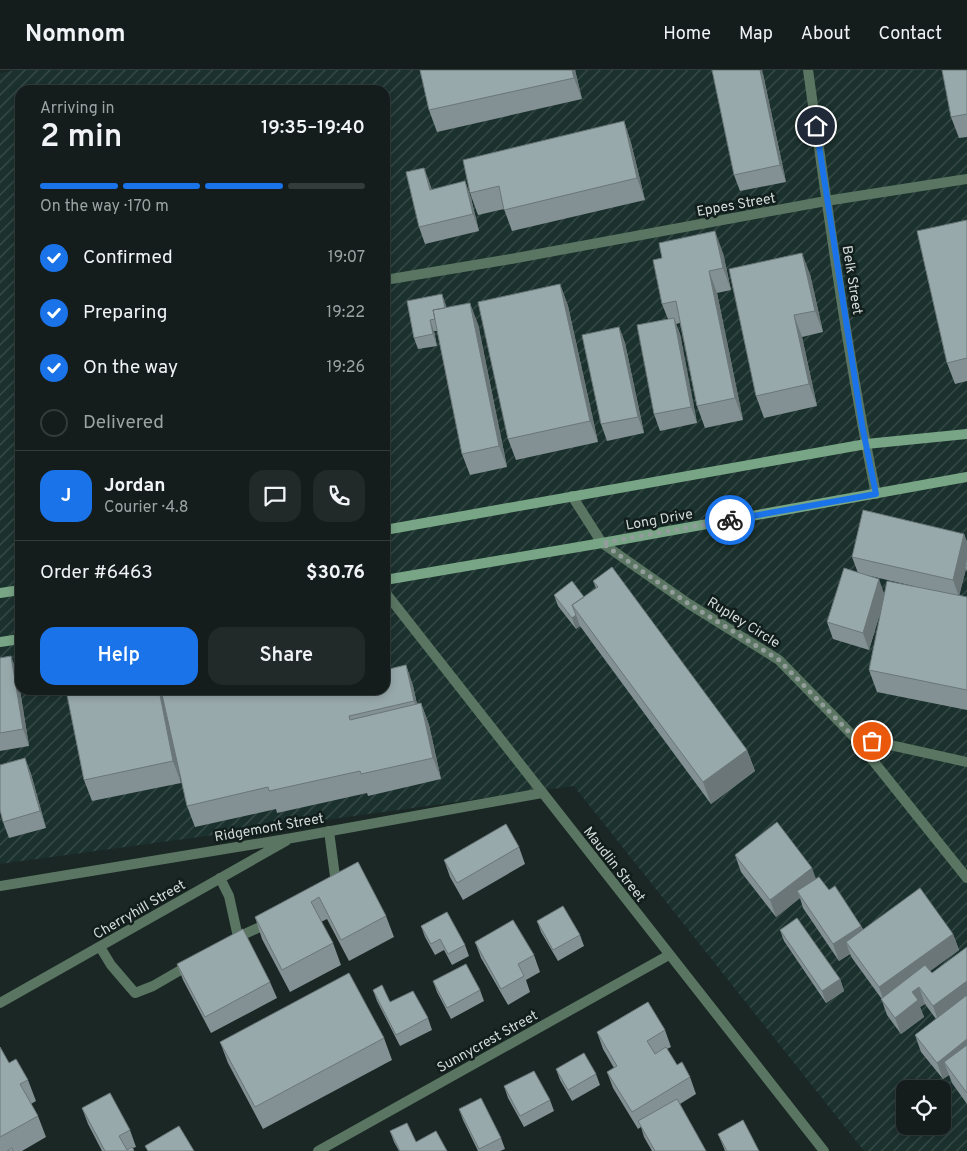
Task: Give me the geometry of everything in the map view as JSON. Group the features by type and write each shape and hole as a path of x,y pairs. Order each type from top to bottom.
{"main road":[{"path":"390,529 866,444 967,434"},
{"name":"Long Drive","path":"390,579 967,477"},
{"path":"0,593 15,591"},
{"path":"0,642 15,639"}],"street":[{"name":"Belk Street","path":"808,70 826,201 876,494"},
{"name":"Eppes Street","path":"390,279 511,259 826,201 967,179"},
{"name":"Rupley Circle","path":"572,496 602,543 689,604 779,660 854,737 967,878"},
{"name":"Maudlin Street","path":"390,598 824,1151"},
{"path":"854,737 967,762"},
{"name":"Ridgemont Street","path":"0,886 292,838 542,793"},
{"path":"322,894 336,884 329,831"},
{"name":"Cherryhill Street","path":"0,1003 292,838"},
{"path":"220,878 229,896 238,937"},
{"path":"221,947 282,917"},
{"path":"100,946 111,965 135,993 153,986 204,957"},
{"name":"Sunnycrest Street","path":"318,1151 669,955"}],"shaded area":[{"path":"17,70 967,70 967,1151 864,1151 574,786 0,864 0,73"}],"building":[{"path":"420,70 572,70 574,78 429,110"},
{"path":"712,70 760,70 780,165 734,175"},
{"path":"942,70 967,70 967,114 951,117"},
{"path":"624,121 637,178 504,210 499,186 470,193 463,160"},
{"path":"424,168 430,190 465,181 473,214 419,227 406,172"},
{"path":"967,220 967,358 947,363 917,231"},
{"path":"715,231 723,268 709,271 735,398 697,406 676,301 662,304 653,260 662,258 659,243"},
{"path":"802,253 815,311 794,315 809,384 756,396 729,269"},
{"path":"560,284 590,421 508,439 478,302"},
{"path":"442,294 445,308 433,310 435,319 430,320 433,334 414,338 407,301"},
{"path":"470,303 499,446 462,454 433,310"},
{"path":"674,318 691,407 654,414 637,325"},
{"path":"619,327 638,417 601,424 582,335"},
{"path":"863,510 964,534 953,580 852,557"},
{"path":"612,567 747,750 703,782 572,605 598,587 593,581"},
{"path":"844,568 879,579 863,633 827,622"},
{"path":"572,581 584,597 572,605 576,615 572,618 554,595"},
{"path":"887,581 967,597 967,690 869,670"},
{"path":"11,656 15,695 17,695 23,729 0,733 0,658"},
{"path":"406,665 414,701 349,716 350,720 421,703 433,758 361,774 360,771 269,791 268,787 187,806 162,695 390,695 390,669"},
{"path":"67,695 160,695 173,761 84,780"},
{"path":"25,758 40,811 3,822 0,810 0,765"},
{"path":"777,822 812,868 770,900 735,855"},
{"path":"506,824 519,847 457,883 444,860"},
{"path":"358,862 386,916 341,940 319,897 311,902 333,943 282,970 255,917"},
{"path":"819,877 829,890 835,886 861,926 833,944 797,891"},
{"path":"920,888 953,934 879,987 846,942"},
{"path":"563,906 580,935 553,950 537,921"},
{"path":"447,912 465,945 448,954 440,939 431,944 421,926"},
{"path":"797,918 840,979 822,991 780,930"},
{"path":"513,920 534,955 518,964 524,976 501,989 475,942"},
{"path":"243,929 270,982 205,1017 177,964"},
{"path":"967,947 967,981 933,1006 919,987 912,992 918,1000 895,1018 881,999 925,965 932,973"},
{"path":"466,964 480,990 447,1008 433,981"},
{"path":"349,973 384,1038 255,1107 220,1042"},
{"path":"382,985 390,1002 413,991 428,1018 396,1035 373,990"},
{"path":"967,995 967,1039 937,1063 915,1035"},
{"path":"648,1002 665,1030 647,1041 655,1054 666,1047 677,1065 682,1062 690,1077 632,1112 607,1072 617,1066 597,1032"},
{"path":"967,1045 967,1093 944,1062"},
{"path":"0,1047 9,1063 16,1059 28,1080 20,1084 38,1116 0,1137"},
{"path":"584,1053 596,1074 568,1090 556,1069"},
{"path":"534,1071 550,1100 520,1116 504,1086"},
{"path":"110,1093 130,1130 119,1136 127,1150 132,1147 134,1151 105,1151 82,1108"},
{"path":"481,1098 501,1138 479,1149 459,1109"},
{"path":"677,1099 706,1151 655,1151 638,1121"},
{"path":"743,1120 759,1151 727,1151 718,1134"},
{"path":"407,1123 416,1142 436,1131 447,1151 400,1151 390,1131"},
{"path":"179,1126 194,1151 148,1151 145,1146"}],"way so far":[{"path":"730,520 602,543 689,604 779,660 854,737 872,741"}],"route":[{"path":"730,520 876,494 862,425 826,201 816,126"}]}
